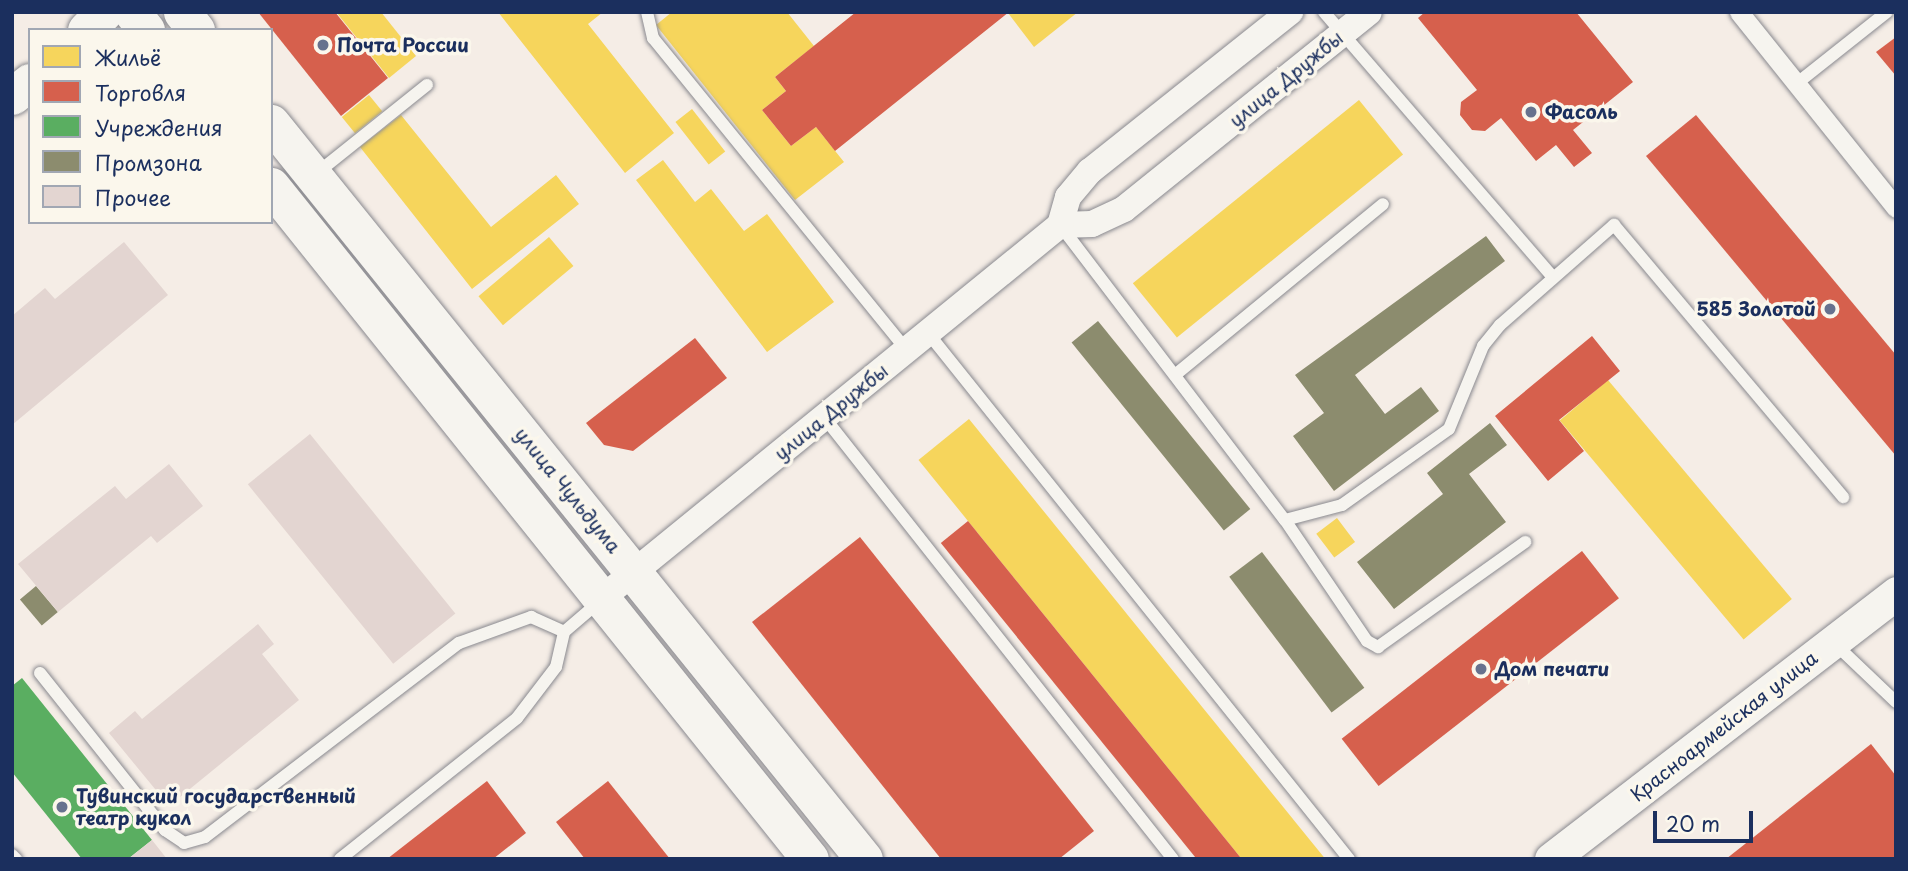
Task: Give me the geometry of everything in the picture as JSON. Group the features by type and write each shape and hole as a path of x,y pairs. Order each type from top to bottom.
{"main road":[{"path":"88,28 103,12"},
{"path":"132,12 144,28"},
{"path":"182,12 194,28"},
{"path":"12,96 28,84"},
{"name":"улица Чульдума","path":"273,125 864,859"},
{"path":"273,188 810,859"}],"street":[{"path":"1060,225 1068,197 1090,171 1290,12"},
{"name":"улица Дружбы","path":"603,598 1060,225 1092,224 1124,209 1369,12"},
{"path":"1739,12 1896,208"},
{"name":"Красноармейская улица","path":"1551,859 1896,593"}],"lane":[{"path":"647,12 653,37 907,350"},
{"path":"1324,12 1552,276"},
{"path":"1796,84 1887,12"},
{"path":"314,175 427,85"},
{"path":"1175,375 1383,204"},
{"path":"1060,225 1285,520 1367,640 1378,647 1525,542"},
{"path":"1285,520 1342,505 1449,429 1483,346 1552,276 1615,225 1843,497"},
{"path":"928,333 1349,859"},
{"path":"824,417 1173,859"},
{"path":"340,859 517,718 556,667 564,632 603,598"},
{"path":"40,673 165,830 184,843 205,837 459,643 531,617 564,632"},
{"path":"1833,642 1896,702"},
{"path":"12,855 16,859"}],"building: Жильё":[{"path":"336,12 381,12 416,56 389,78"},
{"path":"498,12 603,12 588,24 674,133 625,173"},
{"path":"672,12 787,12 814,46 775,77 786,91 762,110 791,146 816,127 844,162 795,200 656,25"},
{"path":"1009,12 1078,12 1034,47 1008,13"},
{"path":"369,95 382,111 355,133 342,117"},
{"path":"1359,100 1403,154 1177,338 1133,283"},
{"path":"692,109 725,152 709,164 675,122"},
{"path":"401,115 491,227 556,175 579,204 472,289 360,147"},
{"path":"663,160 695,202 711,189 744,231 767,214 834,302 767,352 636,180"},
{"path":"549,237 573,266 503,325 479,296"},
{"path":"1608,380 1792,599 1744,640 1560,420"},
{"path":"969,419 1324,857 1242,859 918,460"},
{"path":"1337,518 1355,542 1334,558 1316,534"}],"building: Торговля":[{"name":"Почта России","path":"258,12 335,12 388,78 341,116"},
{"path":"856,12 1009,12 835,151 816,127 791,146 762,110 786,91 775,77"},
{"path":"1425,12 1576,12 1633,82 1573,130 1592,153 1574,167 1556,145 1536,161 1501,118 1485,131 1472,130 1460,115 1461,102 1477,90 1418,18"},
{"path":"1896,37 1896,76 1876,52"},
{"path":"1696,115 1896,355 1896,456 1646,156"},
{"path":"1592,336 1620,371 1559,420 1584,451 1548,481 1495,416"},
{"path":"695,338 727,378 633,451 604,445 586,423"},
{"path":"968,521 1240,858 1197,859 941,543"},
{"path":"860,537 1094,831 1059,859 941,859 752,622"},
{"name":"Дом печати","path":"1582,551 1619,598 1379,786 1342,739"},
{"path":"1871,744 1896,776 1896,859 1726,859"},
{"path":"487,781 526,833 493,859 387,859"},
{"path":"608,781 670,859 585,859 556,822"}],"building: Учреждения":[{"path":"22,678 152,840 128,859 82,859 12,772 12,686"}],"building: Промзона":[{"path":"1486,236 1505,261 1355,375 1385,414 1421,387 1439,411 1334,491 1293,436 1324,413 1295,375"},
{"path":"1098,321 1250,509 1224,530 1072,342"},
{"path":"1490,423 1507,445 1469,474 1506,522 1394,609 1357,562 1443,494 1427,473"},
{"path":"1262,552 1364,688 1332,712 1229,577"},
{"path":"36,586 58,612 42,626 20,599"}],"building: Прочее":[{"path":"124,242 168,295 12,425 12,316 45,288 55,299"},
{"path":"310,434 455,614 393,664 248,484"},
{"path":"169,464 203,506 157,543 151,536 58,612 18,564 115,486 126,499"},
{"path":"258,624 274,644 262,654 299,700 169,806 109,733 135,711 142,719"},
{"path":"152,840 167,859 128,859"}],"place":[{"name":"Почта России","path":"323,45"},
{"name":"Фасоль","path":"1531,112"},
{"name":"585 Золотой","path":"1830,309"},
{"name":"Дом печати","path":"1481,669"},
{"name":"Тувинский государственный театр кукол","path":"62,807"}]}
